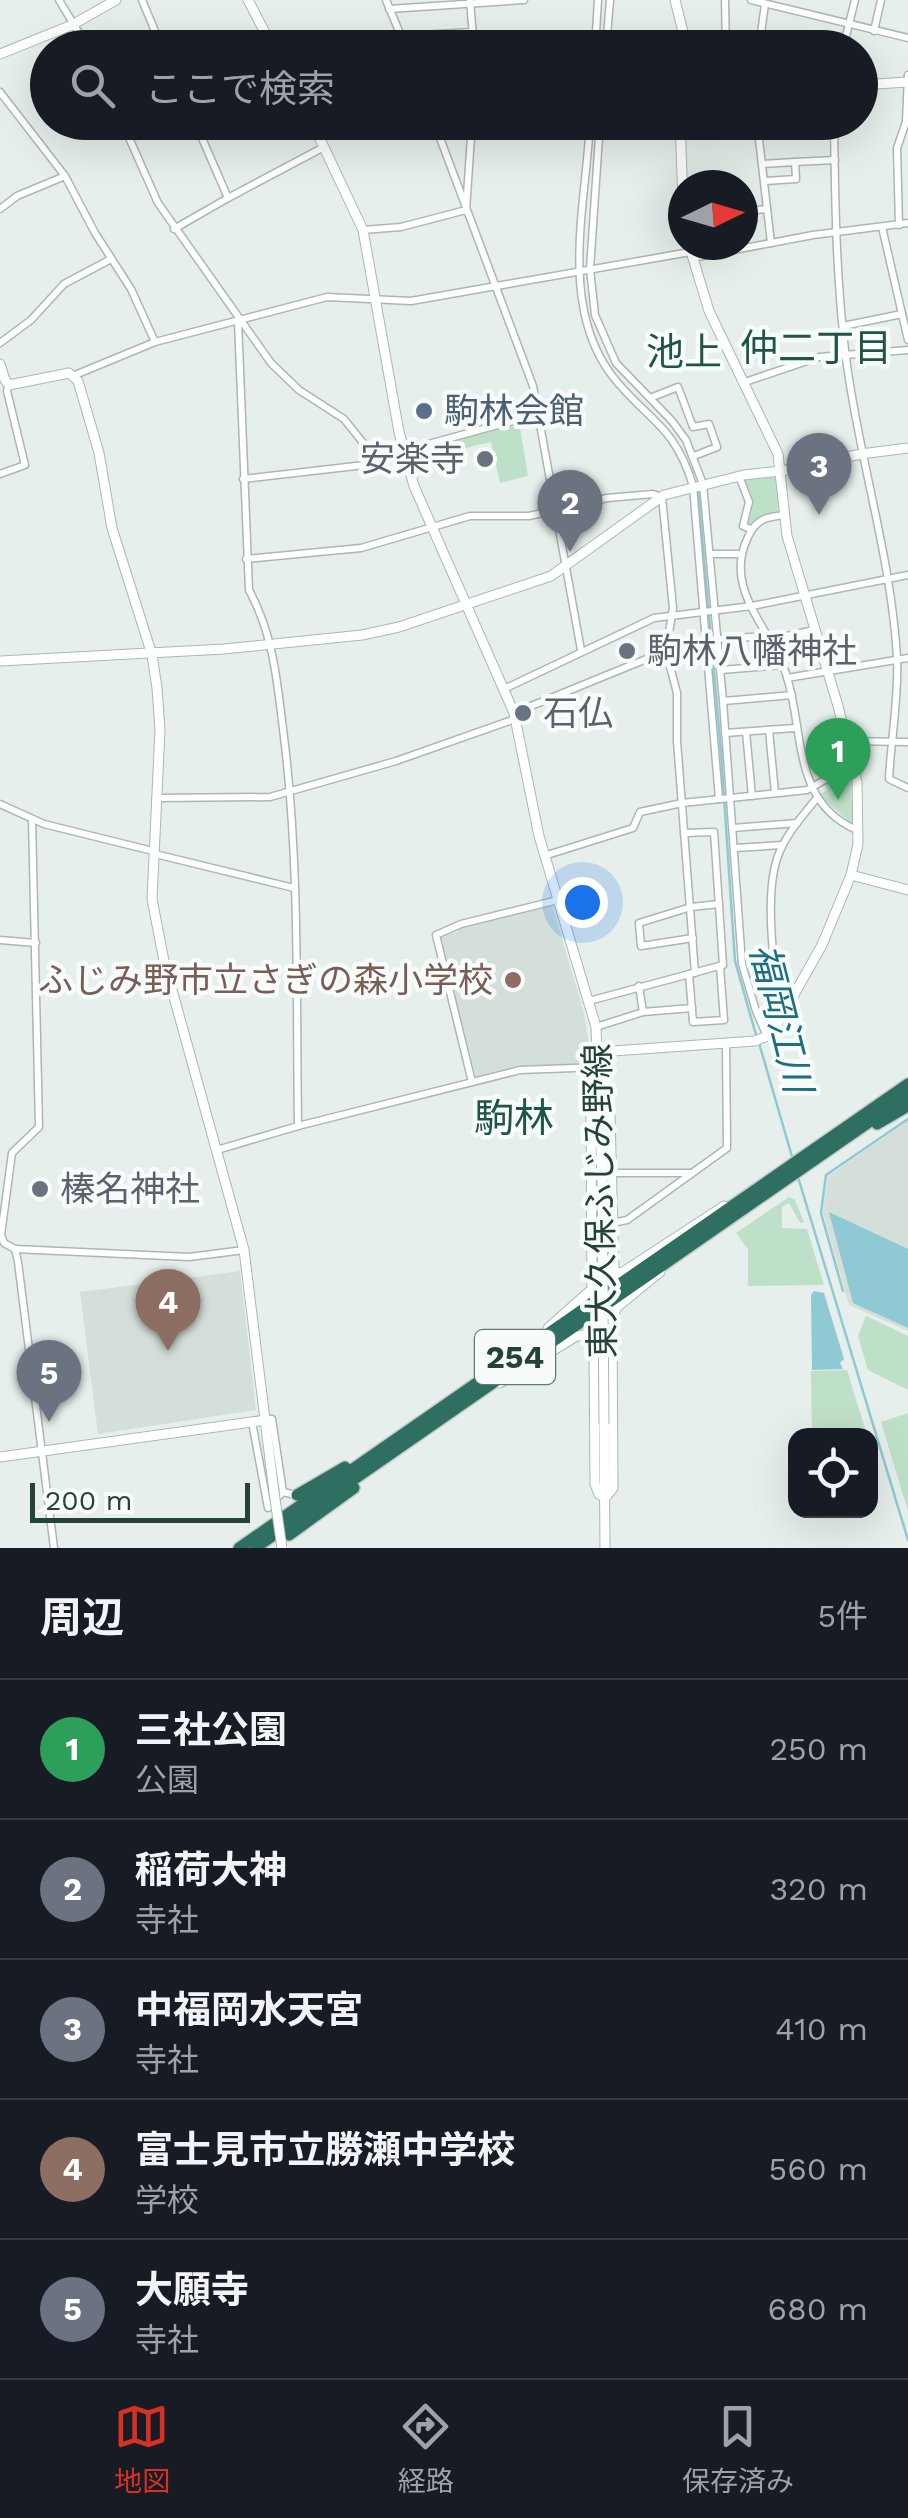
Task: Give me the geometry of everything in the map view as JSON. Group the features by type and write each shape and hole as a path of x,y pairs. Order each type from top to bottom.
{"highway":[{"name":"254","path":"239,1548 480,1392 670,1260 908,1084"},
{"name":"254","path":"255,1548 532,1344 751,1193 854,1133 908,1095"},
{"path":"854,1133 908,1106"},
{"name":"254","path":"297,1496 394,1446"},
{"name":"254","path":"287,1544 350,1492 394,1446"}],"street":[{"path":"60,0 76,30"},
{"path":"58,30 116,0"},
{"path":"142,0 154,30"},
{"path":"248,0 264,30"},
{"path":"386,0 398,30"},
{"path":"389,9 524,0"},
{"path":"596,30 598,0"},
{"path":"608,30 610,0"},
{"path":"675,0 682,30"},
{"path":"725,0 726,30"},
{"path":"751,0 874,30 881,0"},
{"path":"847,30 855,0"},
{"path":"470,2 472,30"},
{"path":"762,30 766,4"},
{"path":"878,31 908,38"},
{"path":"0,54 30,42"},
{"path":"758,244 903,224 896,159 906,122 908,80 878,83"},
{"path":"0,92 30,131"},
{"path":"37,140 65,176 131,289 155,342"},
{"path":"130,140 158,204 240,321 283,376 344,418 376,460 538,414"},
{"path":"203,140 228,198"},
{"name":"東大久保ふじみ野線","path":"321,140 363,230 403,452 429,526 514,716 544,856 596,1027 606,1176 606,1548"},
{"path":"441,140 526,364 581,650"},
{"path":"466,210 471,140"},
{"path":"589,140 579,271 583,311 595,349 614,378 673,439 698,485 705,610 724,799 733,828 742,964 761,1039"},
{"path":"599,140 590,270 596,316 604,342 624,374 672,421 694,456 711,554 724,701 724,799"},
{"path":"681,140 682,170"},
{"path":"759,140 771,243"},
{"path":"834,140 845,355 861,454 888,577 897,660 889,779 908,788"},
{"path":"174,228 325,147"},
{"path":"762,164 835,160"},
{"path":"764,181 796,179 794,162"},
{"path":"0,208 17,196 65,176"},
{"path":"758,210 768,209"},
{"path":"363,230 401,227 466,210"},
{"path":"882,227 908,340"},
{"path":"10,385 74,375 155,342 327,297 411,301 668,256"},
{"path":"0,342 31,320 64,284 111,259"},
{"path":"599,1052 761,1039 785,1011 822,944 852,875 858,831 855,770 784,515 775,444 708,310 692,260"},
{"path":"898,298 908,296"},
{"path":"844,326 902,314"},
{"path":"240,321 249,590 264,618 270,645 291,788 298,1126"},
{"path":"745,382 820,357 908,350"},
{"path":"0,364 4,380 10,385"},
{"path":"74,375 100,454 116,542 152,656 160,714 152,899 157,932 244,1250 269,1420 284,1492"},
{"path":"0,474 25,465 7,391 10,385"},
{"path":"650,398 678,387 694,427 708,424 717,446 694,456"},
{"path":"0,661 152,656 380,632 565,568 662,497 739,476 908,448"},
{"path":"243,478 373,464 376,460"},
{"path":"739,476 749,502 743,526 751,529"},
{"path":"246,559 361,548 470,516 529,516 607,498 653,494 662,497"},
{"path":"662,497 673,614 666,651 677,693 693,938 693,1022 724,1020 720,966"},
{"path":"784,515 765,517 751,529 742,554 740,580 783,665 811,788 838,819 858,831"},
{"path":"711,554 742,554"},
{"path":"504,689 638,622 673,614 752,606 908,575"},
{"path":"718,639 768,638 814,630"},
{"path":"156,798 262,798 396,761 666,651"},
{"path":"787,678 908,658"},
{"path":"721,670 783,665"},
{"path":"724,701 792,695"},
{"path":"726,734 795,728"},
{"path":"770,730 774,793"},
{"path":"746,732 752,796"},
{"path":"847,741 908,742"},
{"path":"544,856 633,828 640,812 682,803 811,788 835,774 855,770"},
{"path":"785,1011 778,1002 770,926 778,853 817,798"},
{"path":"0,804 32,819 294,888"},
{"path":"32,819 39,1127 12,1153 0,1224 2,1239 15,1249 189,1256 244,1250"},
{"path":"733,828 798,822"},
{"path":"589,1001 723,966 714,832 684,833"},
{"path":"734,848 783,845"},
{"path":"852,875 908,890"},
{"path":"472,1082 436,935 461,924 558,900"},
{"path":"693,938 642,946 639,923 719,904"},
{"path":"0,940 36,943"},
{"path":"639,986 643,1012"},
{"path":"596,1027 643,1012 692,1008"},
{"path":"611,1223 627,1220 724,1152 729,1142 726,1043"},
{"path":"217,1150 520,1070 600,1067"},
{"path":"532,1344 592,1290 591,1110 601,1094"},
{"path":"693,1173 606,1176 614,1274 709,1213 751,1193"},
{"path":"15,1249 54,1548"},
{"path":"480,1392 510,1378 575,1336 583,1335 590,1340 594,1352 595,1484 605,1498 614,1488 614,1313 670,1260"},
{"path":"0,1457 269,1420"},
{"path":"269,1420 269,1450 287,1544"},
{"path":"252,1422 268,1508 284,1492"},
{"path":"284,1492 297,1496"}],"shaded area":[{"name":"ふじみ野市立さぎの森小学校","path":"552,905 584,1013 592,1063 525,1067 476,1078 440,937 457,932 462,926"},
{"path":"908,1121 908,1331 849,1305 823,1212 828,1176"},
{"path":"240,1271 256,1410 98,1434 80,1292"}],"green space":[{"path":"519,421 528,476 500,483 491,442 457,450 458,457 433,463 428,447"},
{"path":"743,480 778,480 778,513 764,515 751,527 746,524 751,502"},
{"path":"850,773 851,823 819,795 827,790 824,782"},
{"path":"789,1197 795,1200 804,1222 800,1223 789,1203 782,1207 782,1228 807,1229 824,1285 748,1286 748,1249 736,1233"},
{"path":"866,1316 908,1336 908,1390 868,1370 858,1336"},
{"path":"847,1370 865,1428 812,1428 811,1371"},
{"path":"908,1413 908,1511 881,1422"}],"water":[{"path":"829,1212 908,1249 908,1328 853,1303"},
{"path":"814,1291 824,1293 844,1359 840,1363 843,1369 812,1370"}],"waterway":[{"name":"福岡江川","path":"698,491 735,961 756,1035"},
{"name":"福岡江川","path":"759,1043 793,1160"},
{"path":"843,1291 821,1213 826,1175 908,1119"},
{"name":"福岡江川","path":"798,1177 908,1540"}],"place":[{"name":"駒林会館","path":"424,411"},
{"name":"安楽寺","path":"485,459"},
{"name":"中福岡水天宮","path":"819,515"},
{"name":"稲荷大神","path":"570,552"},
{"name":"駒林八幡神社","path":"627,651"},
{"name":"石仏","path":"523,713"},
{"name":"三社公園","path":"838,800"},
{"name":"ふじみ野市立さぎの森小学校","path":"513,980"},
{"name":"榛名神社","path":"40,1189"},
{"name":"富士見市立勝瀬中学校","path":"168,1351"},
{"name":"大願寺","path":"49,1422"}],"district":[{"name":"仲二丁目","path":"816,348"},
{"name":"池上","path":"684,352"},
{"name":"駒林","path":"514,1118"}]}
